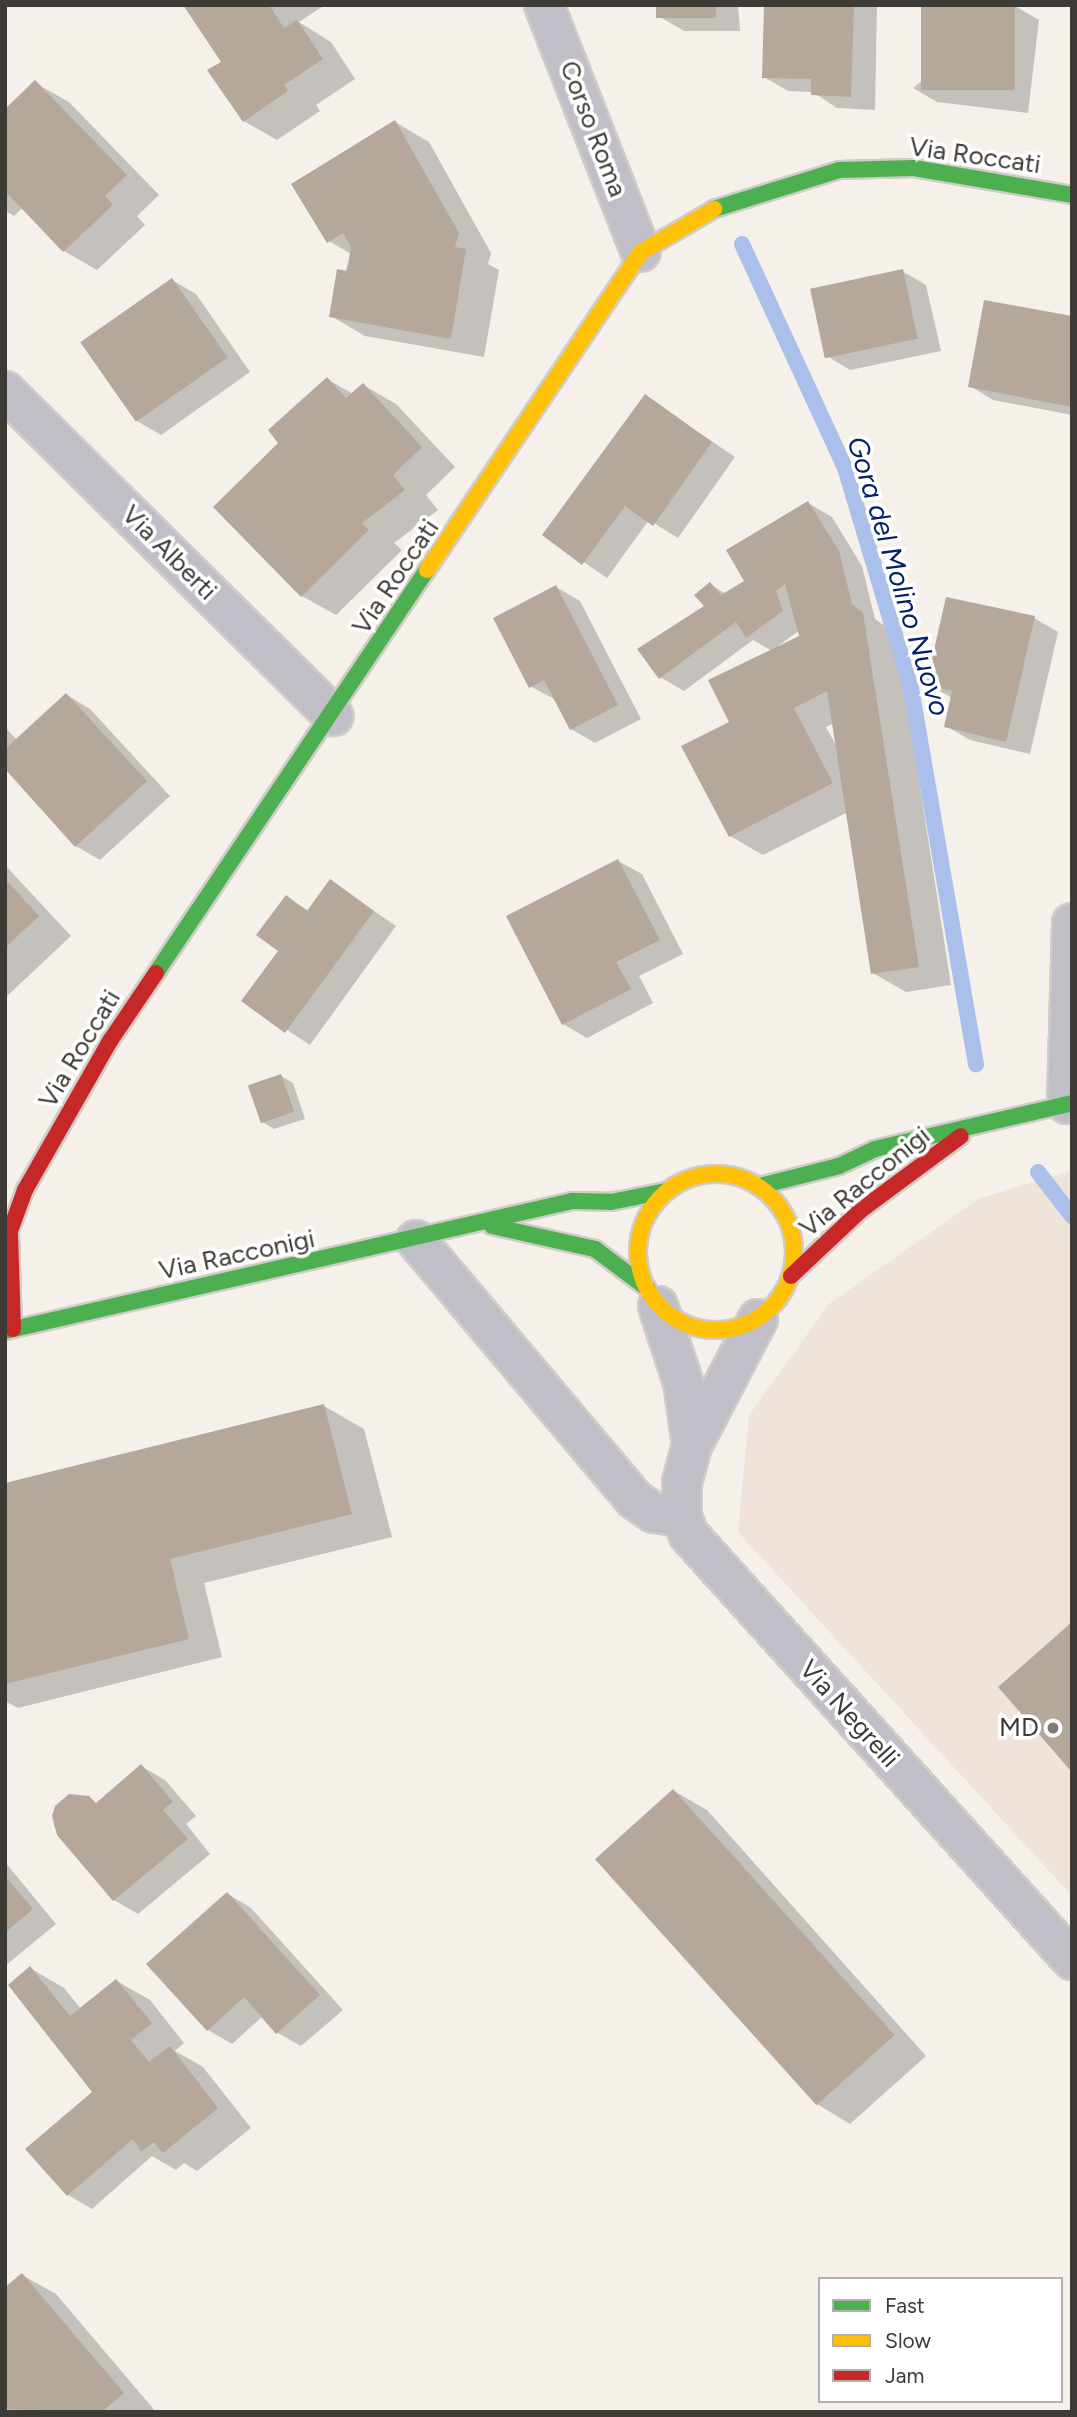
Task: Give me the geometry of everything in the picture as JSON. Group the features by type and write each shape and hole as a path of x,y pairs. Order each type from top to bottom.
{"main road":[{"name":"Via Roccati","path":"9,1330 10,1231 25,1190 110,1041 333,716 641,252 707,212 764,190 839,170 914,168 1072,195"},
{"name":"Via Racconigi","path":"760,1186 839,1166 875,1149 1070,1103"},
{"name":"Via Racconigi","path":"790,1276 861,1210 971,1128"},
{"path":"712,1173 737,1176 760,1186 778,1204 790,1226 795,1251 790,1276 778,1300 758,1319 733,1329 705,1330 680,1322 653,1297 637,1258 639,1233 649,1210 666,1191 687,1178 712,1173"},
{"name":"Via Racconigi","path":"9,1330 416,1240 572,1201 611,1202 666,1191"},
{"name":"Via Racconigi","path":"480,1224 552,1236 595,1249 653,1297"}],"street":[{"name":"Corso Roma","path":"544,5 641,252"},
{"name":"Via Alberti","path":"5,391 333,716"},
{"path":"1070,1103 1072,923"},
{"path":"416,1240 634,1499 654,1513 682,1517 682,1483 692,1445 758,1319"},
{"path":"653,1297 683,1382 692,1445"},
{"name":"Via Negrelli","path":"682,1517 704,1555 1072,1960"}],"shaded area":[{"path":"1072,1170 1072,1896 738,1532 749,1415 829,1304 978,1199"}],"building":[{"path":"183,5 269,5 284,28 297,20 323,59 284,85 288,91 243,122 207,70 221,62"},
{"path":"656,5 716,5 716,18 656,18"},
{"path":"764,5 854,5 851,97 811,95 811,79 762,78"},
{"path":"921,5 1015,5 1015,90 921,90"},
{"path":"35,80 127,175 105,196 113,205 63,252 5,191 5,109"},
{"path":"395,120 459,233 455,247 466,249 451,339 329,317 337,269 347,271 351,247 343,233 327,243 291,184"},
{"path":"903,269 918,338 825,358 810,289"},
{"path":"172,278 228,357 136,422 80,342"},
{"path":"984,300 1072,316 1072,407 968,387"},
{"path":"327,377 346,398 363,383 422,447 393,475 405,490 362,523 369,530 301,597 213,507 278,443 268,430"},
{"path":"645,394 712,442 653,526 625,506 582,565 542,535"},
{"path":"808,501 839,551 852,604 863,613 919,967 871,974 827,691 794,708 833,783 729,837 681,746 729,722 708,680 799,636 785,584 776,591 783,611 746,638 736,622 659,679 637,649 704,606 694,595 710,582 721,595 744,581 726,550"},
{"path":"556,585 618,705 570,730 544,680 529,688 493,618"},
{"path":"946,597 1035,616 1006,742 944,727 952,691 926,685"},
{"path":"66,693 147,781 75,847 5,769 5,749"},
{"path":"618,859 660,940 616,962 631,989 562,1025 506,916"},
{"path":"5,879 39,916 5,948"},
{"path":"330,879 374,911 285,1033 241,1001 278,951 256,935 286,895 307,911"},
{"path":"281,1074 294,1112 261,1123 248,1085"},
{"path":"324,1404 352,1514 170,1559 189,1639 5,1684 5,1483"},
{"name":"MD","path":"1072,1622 1072,1769 1070,1770 998,1687"},
{"path":"141,1764 173,1802 163,1810 188,1839 113,1901 57,1835 52,1816 55,1806 69,1794 89,1796 96,1803"},
{"path":"673,1789 894,2035 816,2105 595,1859"},
{"path":"5,1876 33,1909 5,1933"},
{"path":"227,1892 320,1995 276,2034 244,1997 207,2031 146,1964"},
{"path":"30,1966 70,2016 116,1979 152,2023 131,2040 149,2062 170,2046 218,2108 163,2153 154,2142 141,2152 133,2139 67,2196 25,2149 92,2092 8,1985"},
{"path":"22,2273 124,2393 102,2412 5,2409 5,2287"}],"waterway":[{"name":"Gora del Molino Nuovo","path":"742,244 845,468 911,688 976,1064"},
{"name":"Gora del Molino Nuovo","path":"1038,1172 1072,1216"}],"traffic: fast":[{"path":"714,209 839,170 914,168 1072,195"},
{"path":"156,973 427,570"},
{"path":"760,1186 839,1166 875,1149 1072,1103"},
{"path":"5,1331 572,1201 611,1202 666,1191"},
{"path":"492,1226 595,1249 648,1289"}],"traffic: slow":[{"path":"427,570 641,252 714,209"},
{"path":"716,1174 746,1180 771,1197 788,1222 794,1252 788,1282 771,1307 746,1324 716,1330 686,1324 661,1307 644,1282 638,1252 644,1222 661,1197 686,1180 716,1174"}],"traffic: jam":[{"path":"13,1329 10,1231 25,1190 110,1041 156,973"},
{"path":"791,1276 861,1210 961,1136"}],"place":[{"name":"MD","path":"1053,1728"}]}
